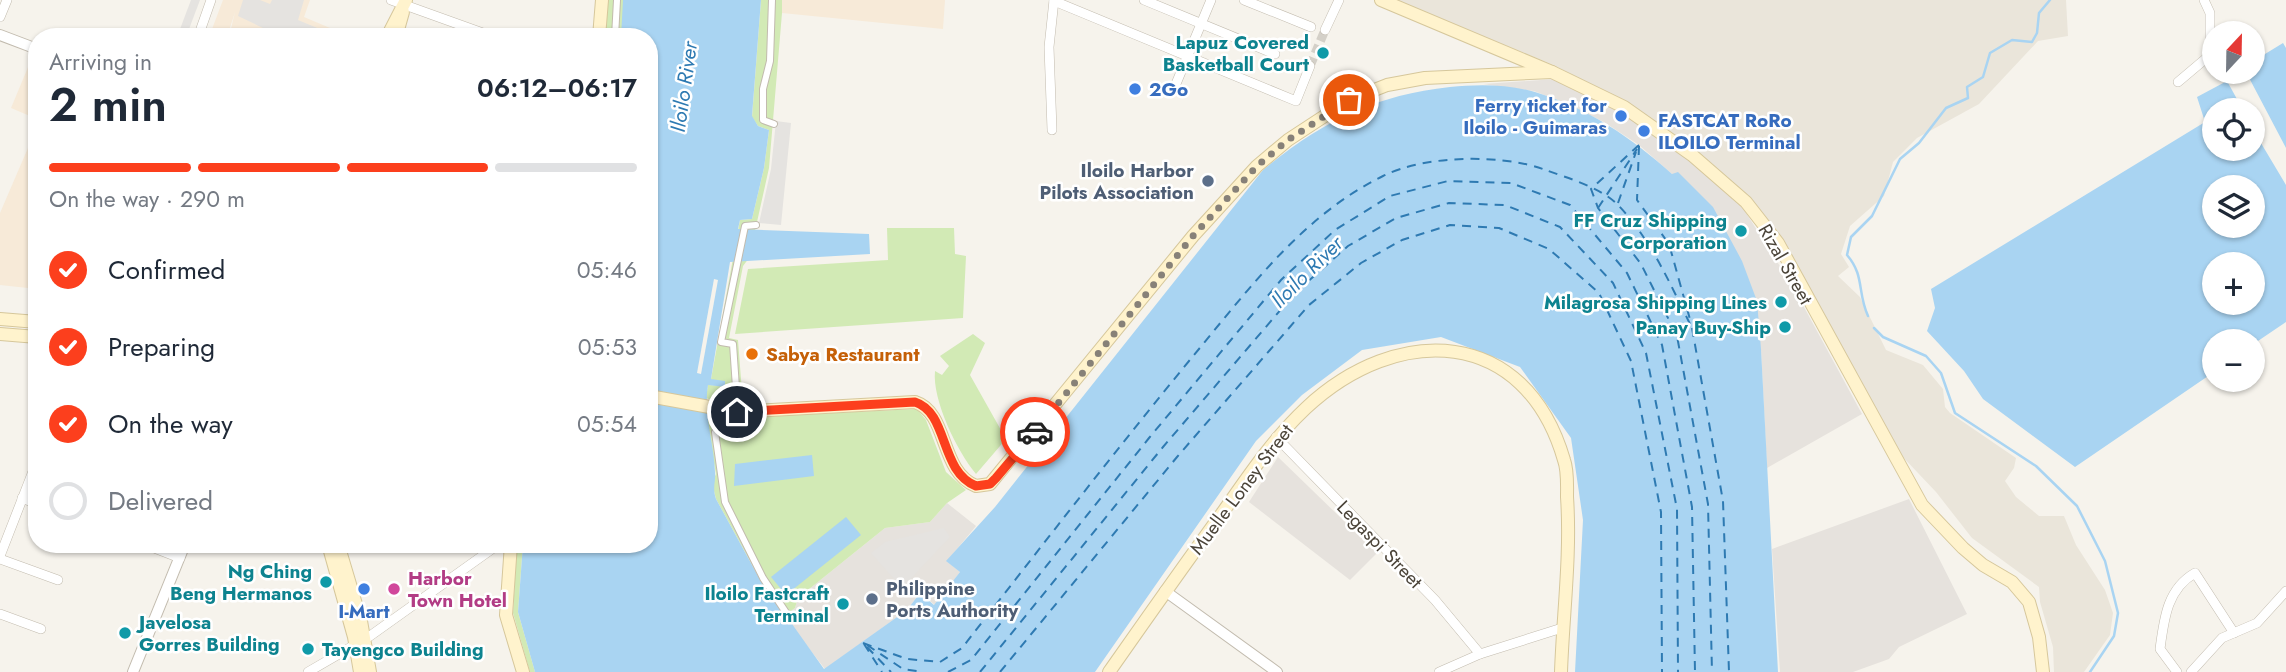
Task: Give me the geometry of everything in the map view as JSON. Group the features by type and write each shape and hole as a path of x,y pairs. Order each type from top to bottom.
{"main road":[{"path":"600,28 602,0"},
{"name":"Rizal Street","path":"1381,0 1552,72 1624,107 1710,169 1762,221 1778,243 1922,505 1963,548 1983,565 2012,582 2029,602 2039,637 2042,672"},
{"path":"392,28 405,2"},
{"path":"398,28 405,2"},
{"path":"658,398 715,409 760,412 915,402 923,405 934,418 959,476 967,483 984,486 1006,468 1193,236 1257,166 1288,140 1349,100 1387,85 1424,78 1552,72"},
{"path":"0,319 28,321"},
{"path":"0,334 28,336"},
{"name":"Muelle Loney Street","path":"1109,672 1276,437 1318,397 1359,368 1418,350 1450,350 1486,361 1515,376 1537,402 1565,462 1569,530 1561,672"},
{"path":"331,553 370,672"},
{"path":"340,553 361,641 360,672"},
{"path":"510,553 506,615 523,672"}],"street":[{"path":"0,17 7,0"},
{"path":"201,28 211,0"},
{"path":"391,0 405,2 471,28"},
{"path":"615,28 617,0"},
{"path":"772,0 770,61 763,89 763,120 774,124"},
{"path":"1144,0 1275,54"},
{"path":"1173,91 1211,0"},
{"path":"1244,0 1311,27"},
{"path":"1325,30 1339,0"},
{"path":"2178,82 2210,55 2210,13 2204,0"},
{"path":"1052,130 1049,47 1054,1 1296,101 1310,66"},
{"path":"0,34 28,45"},
{"path":"737,402 733,344 720,342 745,226 756,225"},
{"path":"734,421 732,427 720,427 715,432 723,478 721,491 749,551 787,614"},
{"name":"Legaspi Street","path":"1276,437 1435,600 1480,654"},
{"path":"28,483 0,557 58,580"},
{"path":"22,498 28,500"},
{"path":"167,553 180,558"},
{"path":"133,672 182,553"},
{"path":"308,672 361,641 486,553"},
{"path":"2177,672 2160,649 2165,613 2180,582 2195,573 2234,633"},
{"path":"1165,591 1277,672"},
{"path":"2191,672 2222,638 2257,623 2286,591"},
{"path":"0,614 41,629"},
{"path":"1439,672 1480,654 1562,628"}],"shaded area":[{"path":"191,0 200,0 189,28 180,28"},
{"path":"223,0 310,0 304,17 330,28 231,28 235,12 230,28 212,28"},
{"path":"243,0 260,0 270,4 272,0 304,0 298,20 317,28 263,28 238,16"},
{"path":"782,0 945,0 943,29 782,13"},
{"path":"1394,0 2066,0 2068,36 2038,41 1979,104 1917,138 1893,162 1884,196 1850,226 1841,254 1849,267 1838,276 1860,297 1886,350 1923,365 1943,389 1945,407 1950,413 2016,458 2014,468 2005,481 2016,497 2039,516 2064,516 2076,545 2105,590 2113,613 2110,635 2084,672 2054,672 2053,647 2040,602 2039,587 1972,538 1936,492 1900,454 1760,211 1624,104 1554,65"},
{"path":"28,67 28,115 11,108"},
{"path":"1555,79 1619,108 1709,174 1741,205 1792,285 1862,414 1767,468 1761,349 1672,174 1639,145 1604,122 1567,104 1534,91 1483,84"},
{"path":"776,121 791,123 781,225 759,223 771,169"},
{"path":"28,148 28,288 0,285 0,213"},
{"path":"1278,457 1377,553 1350,580 1249,502"},
{"path":"1909,499 1967,614 1899,647 1889,659 1853,672 1780,672 1772,549"},
{"path":"947,503 976,526 947,561 960,572 935,605 920,593 907,610 825,669 784,616 795,608 798,598 885,528 930,522"},
{"path":"944,528 950,537 902,588 871,553 885,542"}],"green space":[{"path":"608,0 631,0 629,28 605,28"},
{"path":"761,0 782,0 782,13 769,168 749,258 743,266 729,338 738,340 743,405 706,398 708,385 725,386 711,379 740,220 752,219 764,168 769,130 758,126 752,117"},
{"path":"887,228 954,228 955,254 966,256 963,318 735,334 748,269 888,260"},
{"path":"973,334 985,343 970,375 1006,439 976,474 947,425 935,383 935,371 942,375 949,366 940,356"},
{"path":"917,409 926,420 946,472 966,490 947,503 930,522 885,528 798,598 795,608 784,616 758,576 716,499 712,483 716,474 706,419"},
{"path":"516,553 522,553 518,612 535,672 530,672 513,613"}],"water":[{"name":"Iloilo River","path":"623,0 761,0 752,116 758,126 769,130 764,168 752,219 740,220 738,229 869,234 870,254 730,262 711,379 725,381 725,387 708,385 708,417 716,499 758,576 824,669 907,610 920,593 934,605 960,572 946,561 995,507 1263,170 1306,138 1350,113 1373,104 1423,91 1482,85 1535,92 1573,106 1625,136 1672,174 1678,172 1713,207 1742,261 1757,301 1778,672 1575,672 1583,520 1571,438 1520,367 1441,337 1362,350 1302,395 1256,441 1095,672 535,672 518,612 522,553 658,553 658,28 621,28"},
{"path":"2283,43 2286,48 2286,148 2265,108 2265,98 2260,98 2252,84 2265,84 2265,54"},
{"path":"2221,84 2229,84 2236,98 2202,98 2202,113 2197,97"},
{"path":"2202,124 2202,161 2265,161 2265,150 2286,185 2286,322 2265,336 2265,329 2202,329 2202,380 2075,467 1983,399 1964,371 1927,331 1935,308 1931,289"},
{"path":"812,455 814,476 734,486 735,464"},
{"path":"846,517 861,535 786,595 771,577"}],"pier":[{"path":"714,279 718,280 701,374 697,373"}],"waterway":[{"path":"1868,316 1859,277 1847,255 1851,237 1872,216 1900,159 1919,143 1946,108 1968,98 1967,87 1983,77 1990,53 2012,40 2032,42 2037,33 2039,13 2050,0"},
{"path":"1874,328 1883,337 1926,356 1941,373 1955,413 2036,466 2077,506 2105,561 2118,613 2114,636 2090,672"}],"ferry route":[{"path":"1639,145 1591,189 1598,208 1641,264 1677,336 1708,504 1712,672"},
{"path":"1639,146 1637,200 1669,244 1691,323"},
{"path":"1598,208 1637,149"},
{"path":"1618,203 1636,152"},
{"path":"863,643 907,659 940,662 962,648 1160,396 1254,283 1326,212 1353,193 1400,169 1463,159 1506,161 1543,169 1603,193 1619,206 1641,234 1660,264 1692,328"},
{"path":"948,672 971,660 1149,438 1281,280 1335,230 1390,196 1448,181 1511,183 1570,205 1627,273 1662,345 1692,507 1695,672"},
{"path":"980,672 1163,447 1295,293 1348,246 1396,218 1449,203 1505,205 1560,227 1613,283 1646,353 1677,509 1678,672"},
{"path":"1000,672 1177,457 1309,305 1361,263 1402,240 1450,225 1499,228 1549,249 1599,293 1631,361 1661,512 1662,672"},
{"path":"1692,328 1723,501 1729,672"},
{"path":"864,644 882,672"},
{"path":"867,645 903,669 923,672"},
{"path":"867,647 891,672"}],"tunnel":[{"path":"1310,66 1325,30"}],"way so far":[{"path":"1035,432 1193,236 1257,166 1288,140 1349,100"}],"place":[{"name":"Lapuz Covered Basketball Court","path":"1323,53"},
{"name":"2Go","path":"1135,89"},
{"name":"Ferry ticket for Iloilo - Guimaras","path":"1621,116"},
{"name":"FASTCAT RoRo ILOILO Terminal","path":"1644,131"},
{"name":"Iloilo Harbor Pilots Association","path":"1208,181"},
{"name":"FF Cruz Shipping Corporation","path":"1741,231"},
{"name":"Milagrosa Shipping Lines","path":"1781,302"},
{"name":"Panay Buy-Ship","path":"1785,327"},
{"name":"Sabya Restaurant","path":"752,354"},
{"name":"Ng Ching Beng Hermanos","path":"326,582"},
{"name":"I-Mart","path":"364,589"},
{"name":"Harbor Town Hotel","path":"394,589"},
{"name":"Philippine Ports Authority","path":"872,599"},
{"name":"Iloilo Fastcraft Terminal","path":"843,604"},
{"name":"Javelosa Gorres Building","path":"125,633"},
{"name":"Tayengco Building","path":"308,649"}],"route":[{"path":"737,412 915,402 929,410 934,418 959,476 976,486 990,484 1035,432"}]}
